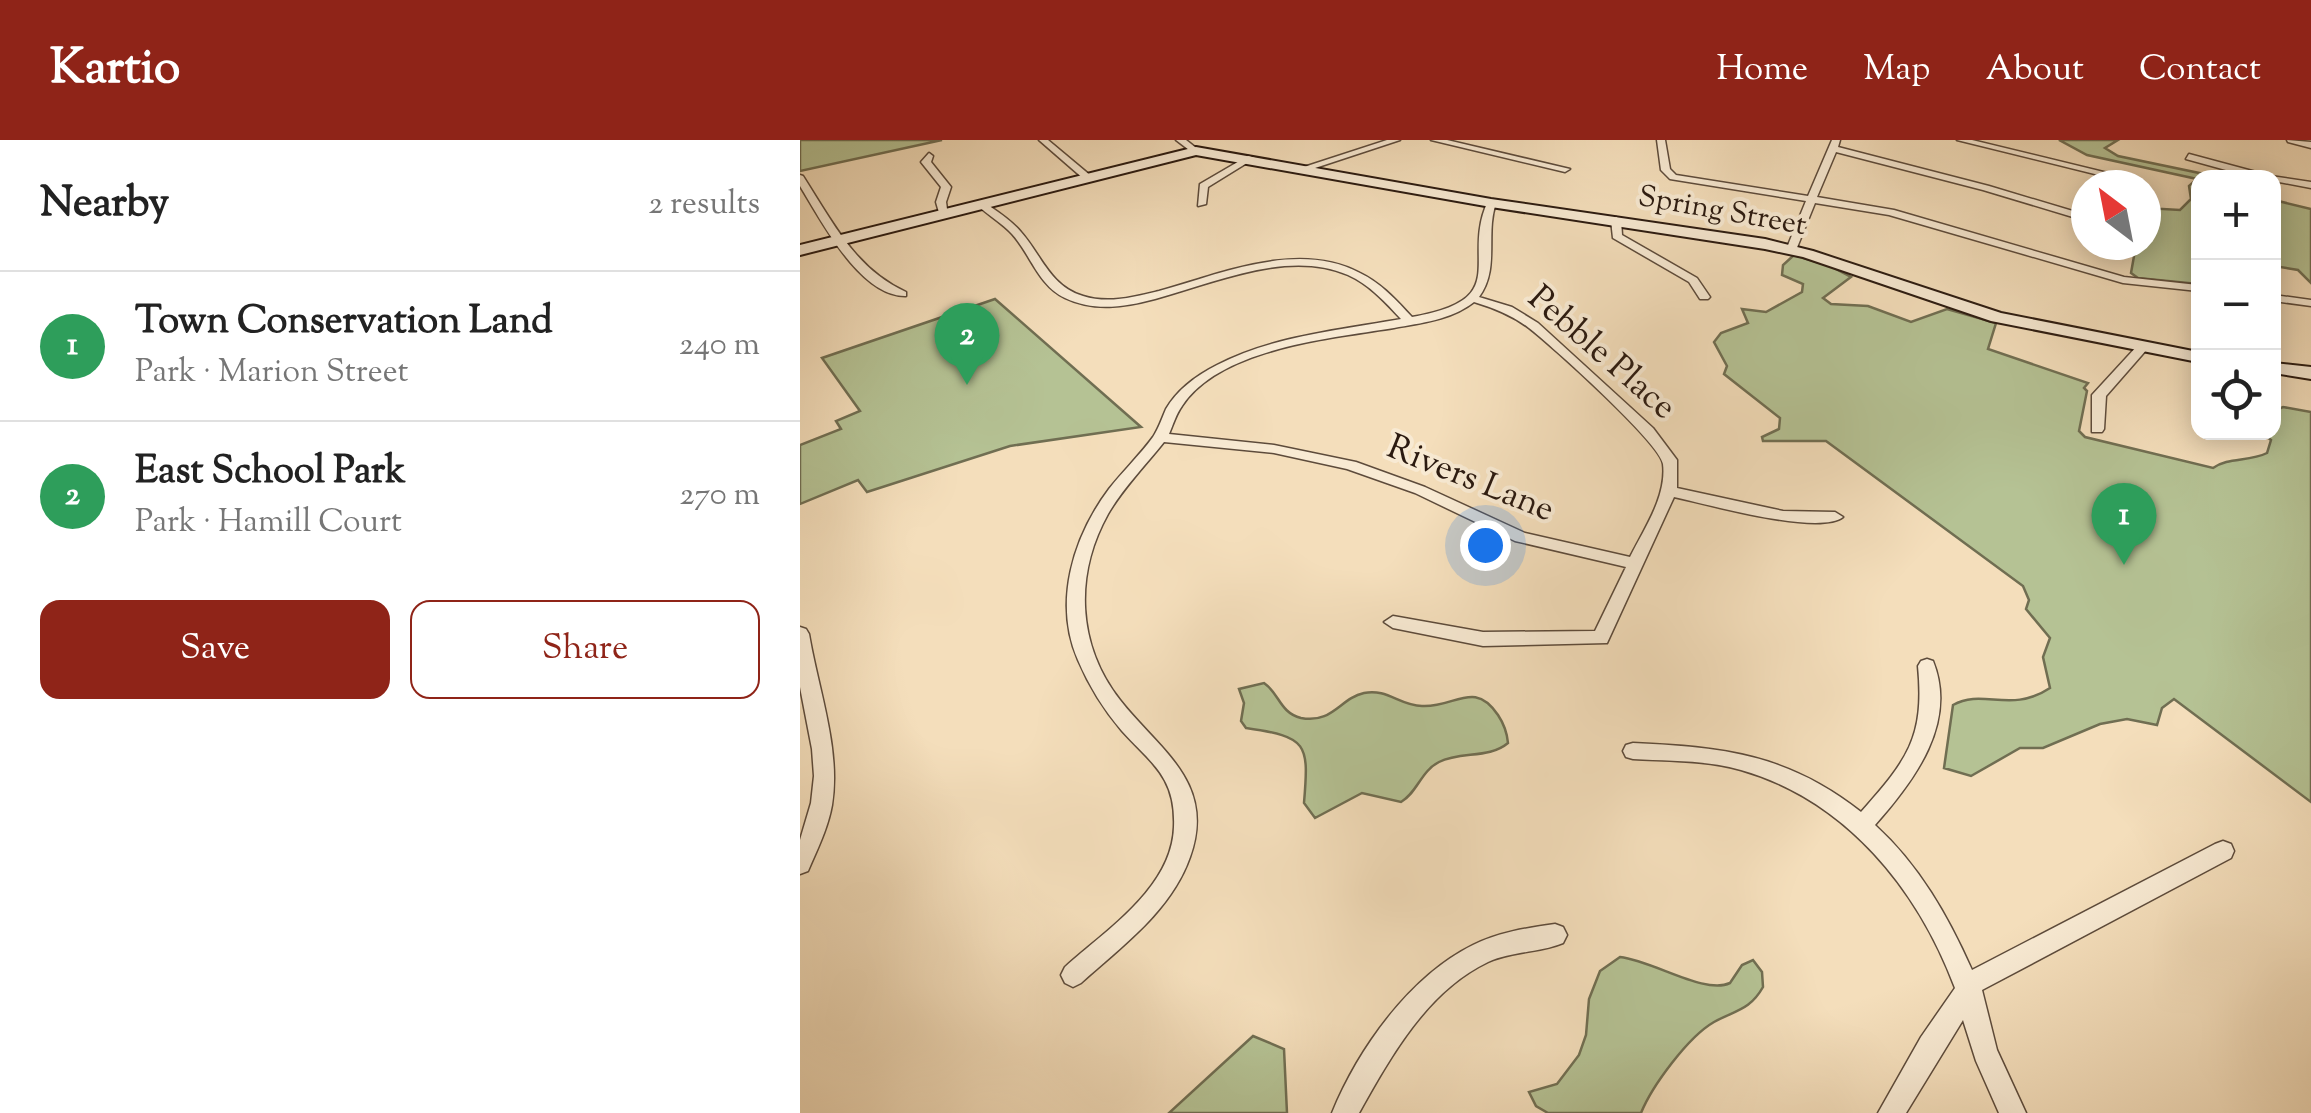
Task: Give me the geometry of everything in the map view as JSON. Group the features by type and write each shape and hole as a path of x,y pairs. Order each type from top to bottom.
{"street":[{"path":"1044,140 1088,178"},
{"path":"1180,140 1196,151"},
{"path":"1306,168 1396,140"},
{"path":"1435,140 1565,168"},
{"path":"1661,140 1666,170 1673,177 1924,220 2123,280 2191,287"},
{"path":"1960,140 2088,170"},
{"path":"2291,140 2311,145"},
{"path":"1791,250 1834,144 2071,214"},
{"name":"Spring Street","path":"800,250 1226,146 1251,158 1491,203 1791,250 1969,310 2191,356"},
{"path":"930,156 926,163 946,188 941,202 944,214"},
{"path":"2189,156 2241,170"},
{"path":"1201,204 1204,186 1251,158"},
{"path":"800,178 840,240 879,286 902,294"},
{"path":"2281,180 2311,185"},
{"path":"1073,975 1164,885 1183,842 1184,813 1178,783 1164,761 1092,678 1078,644 1074,612 1077,580 1093,528 1114,494 1161,437 1184,395 1239,360 1289,345 1447,311 1472,298 1485,275 1484,226 1491,203"},
{"path":"982,205 1020,236 1044,279 1086,301 1127,302 1271,266 1324,263 1364,275 1409,320"},
{"path":"1616,220 1617,236 1693,280 1704,297"},
{"name":"Pebble Place","path":"1472,298 1523,318 1648,430 1670,460 1669,491"},
{"path":"2281,299 2311,303"},
{"path":"2097,429 2099,395 2142,348"},
{"path":"2281,369 2311,373"},
{"name":"Rivers Lane","path":"1161,437 1274,449 1351,465 1420,490 1521,537 1637,564"},
{"path":"1393,622 1483,639 1601,638 1669,491 1783,516 1836,517"},
{"path":"800,634 822,740 826,781 816,832 800,864"},
{"path":"1864,824 1912,768 1924,744 1932,703 1927,666"},
{"path":"1633,751 1726,758 1771,770 1811,788 1864,824 1890,852 1925,902 1968,988 1981,1042 2013,1113"},
{"path":"1891,1113 1968,988 2224,851"},
{"path":"1345,1113 1402,1021 1441,977 1492,946 1524,937 1555,935"}],"green space":[{"path":"800,140 942,140 800,171"},
{"path":"2059,140 2118,140 2105,148 2118,156 2191,171 2191,178 2161,170 2087,155"},
{"path":"2191,199 2191,283 2138,278 2131,273 2133,260 2161,260 2161,209 2180,210"},
{"path":"2281,202 2311,209 2311,283 2298,270 2281,267"},
{"path":"1794,255 1851,277 1823,298 1831,304 1868,306 1911,322 1947,309 1996,323 1988,349 2088,383 2084,388 2087,391 2079,431 2085,437 2213,468 2267,453 2271,440 2281,440 2281,408 2311,412 2311,802 2174,699 2162,708 2157,725 2127,719 2100,724 2043,748 2020,748 1971,776 1944,768 1953,705 1975,699 2023,699 2050,688 2043,657 2050,638 2026,609 2029,600 2023,586 1826,441 1763,441 1762,437 1779,429 1780,418 1724,374 1727,366 1714,342 1721,333 1748,323 1742,309 1766,312 1802,292 1803,284 1782,275 1783,265"},
{"path":"995,299 1141,427 1010,446 867,492 858,480 800,504 800,445 841,429 836,421 860,411 822,358"},
{"path":"1264,683 1288,712 1312,719 1372,692 1422,706 1463,698 1481,699 1500,718 1508,743 1492,751 1439,762 1401,802 1362,793 1315,818 1304,803 1306,767 1300,746 1282,735 1246,728 1241,721 1244,703 1239,689"},
{"path":"1620,957 1707,985 1730,983 1742,965 1753,960 1762,972 1763,987 1748,1005 1714,1022 1682,1050 1641,1113 1548,1113 1536,1106 1529,1092 1557,1084 1579,1055 1586,1035 1589,999 1600,971"},
{"path":"1253,1036 1284,1049 1287,1113 1169,1113"}],"place":[{"name":"East School Park","path":"967,385"},
{"name":"Town Conservation Land","path":"2124,565"}]}
